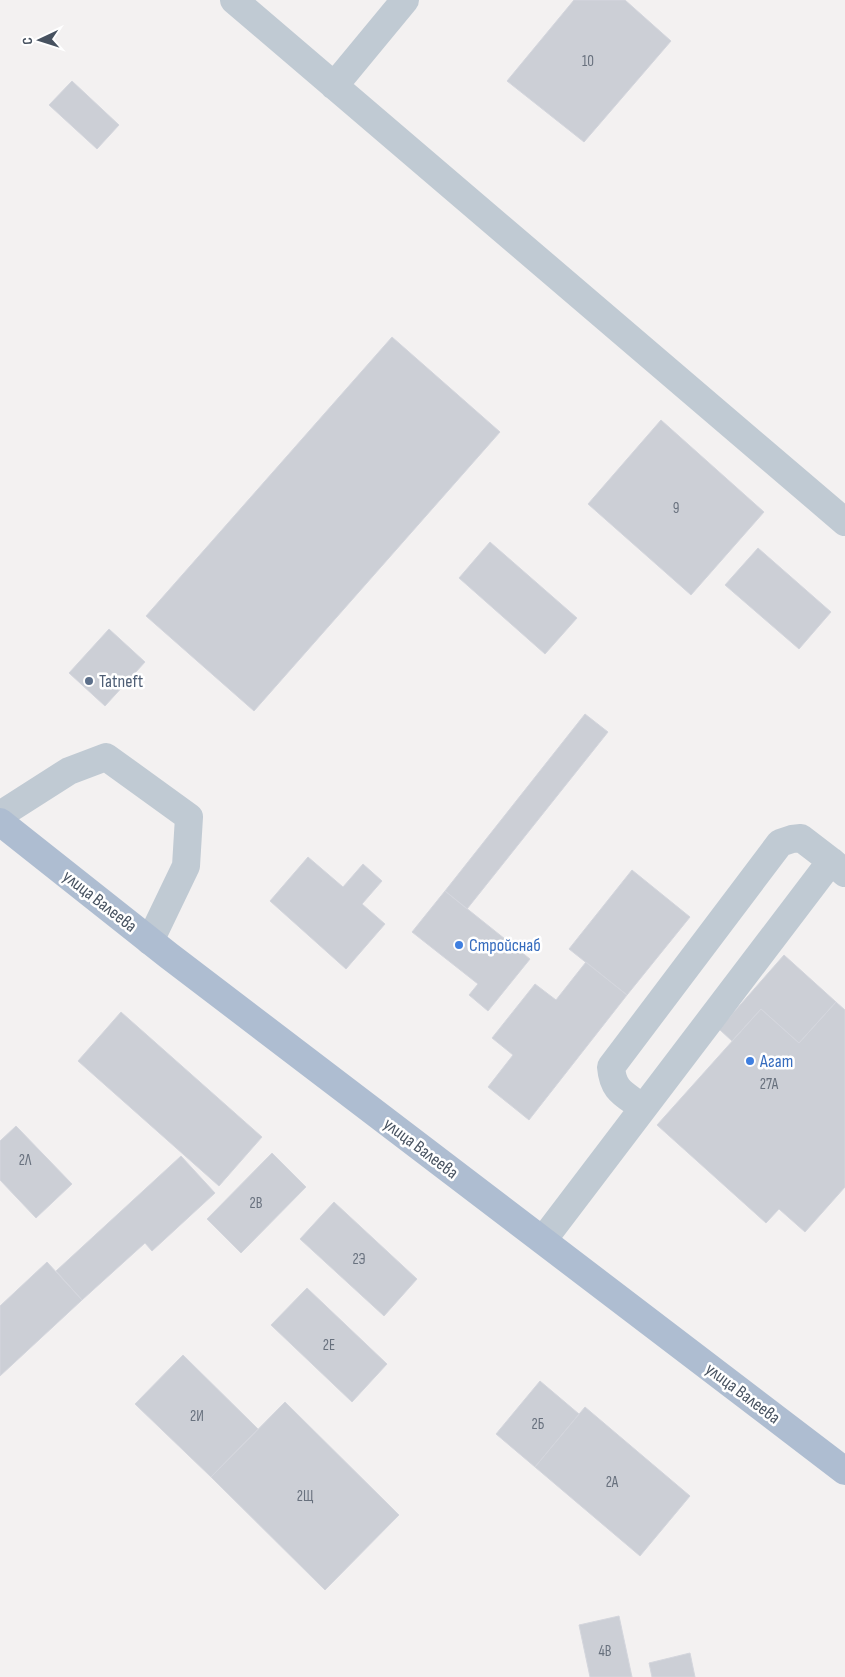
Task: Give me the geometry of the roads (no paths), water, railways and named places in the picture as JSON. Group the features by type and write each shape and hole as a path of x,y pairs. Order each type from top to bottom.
{"main road":[{"name":"улица Валеева","path":"0,822 150,941 845,1471"}],"lane":[{"path":"234,0 845,522"},
{"path":"334,86 405,0"},
{"path":"0,815 69,771 106,756 189,817 186,866 150,941"},
{"path":"543,1240 643,1108 838,867 801,838 780,843 611,1067 616,1088 643,1108"}],"place":[{"name":"Tatneft","path":"89,681"},
{"name":"Стройснаб","path":"459,945"},
{"name":"Агат","path":"750,1061"}]}
